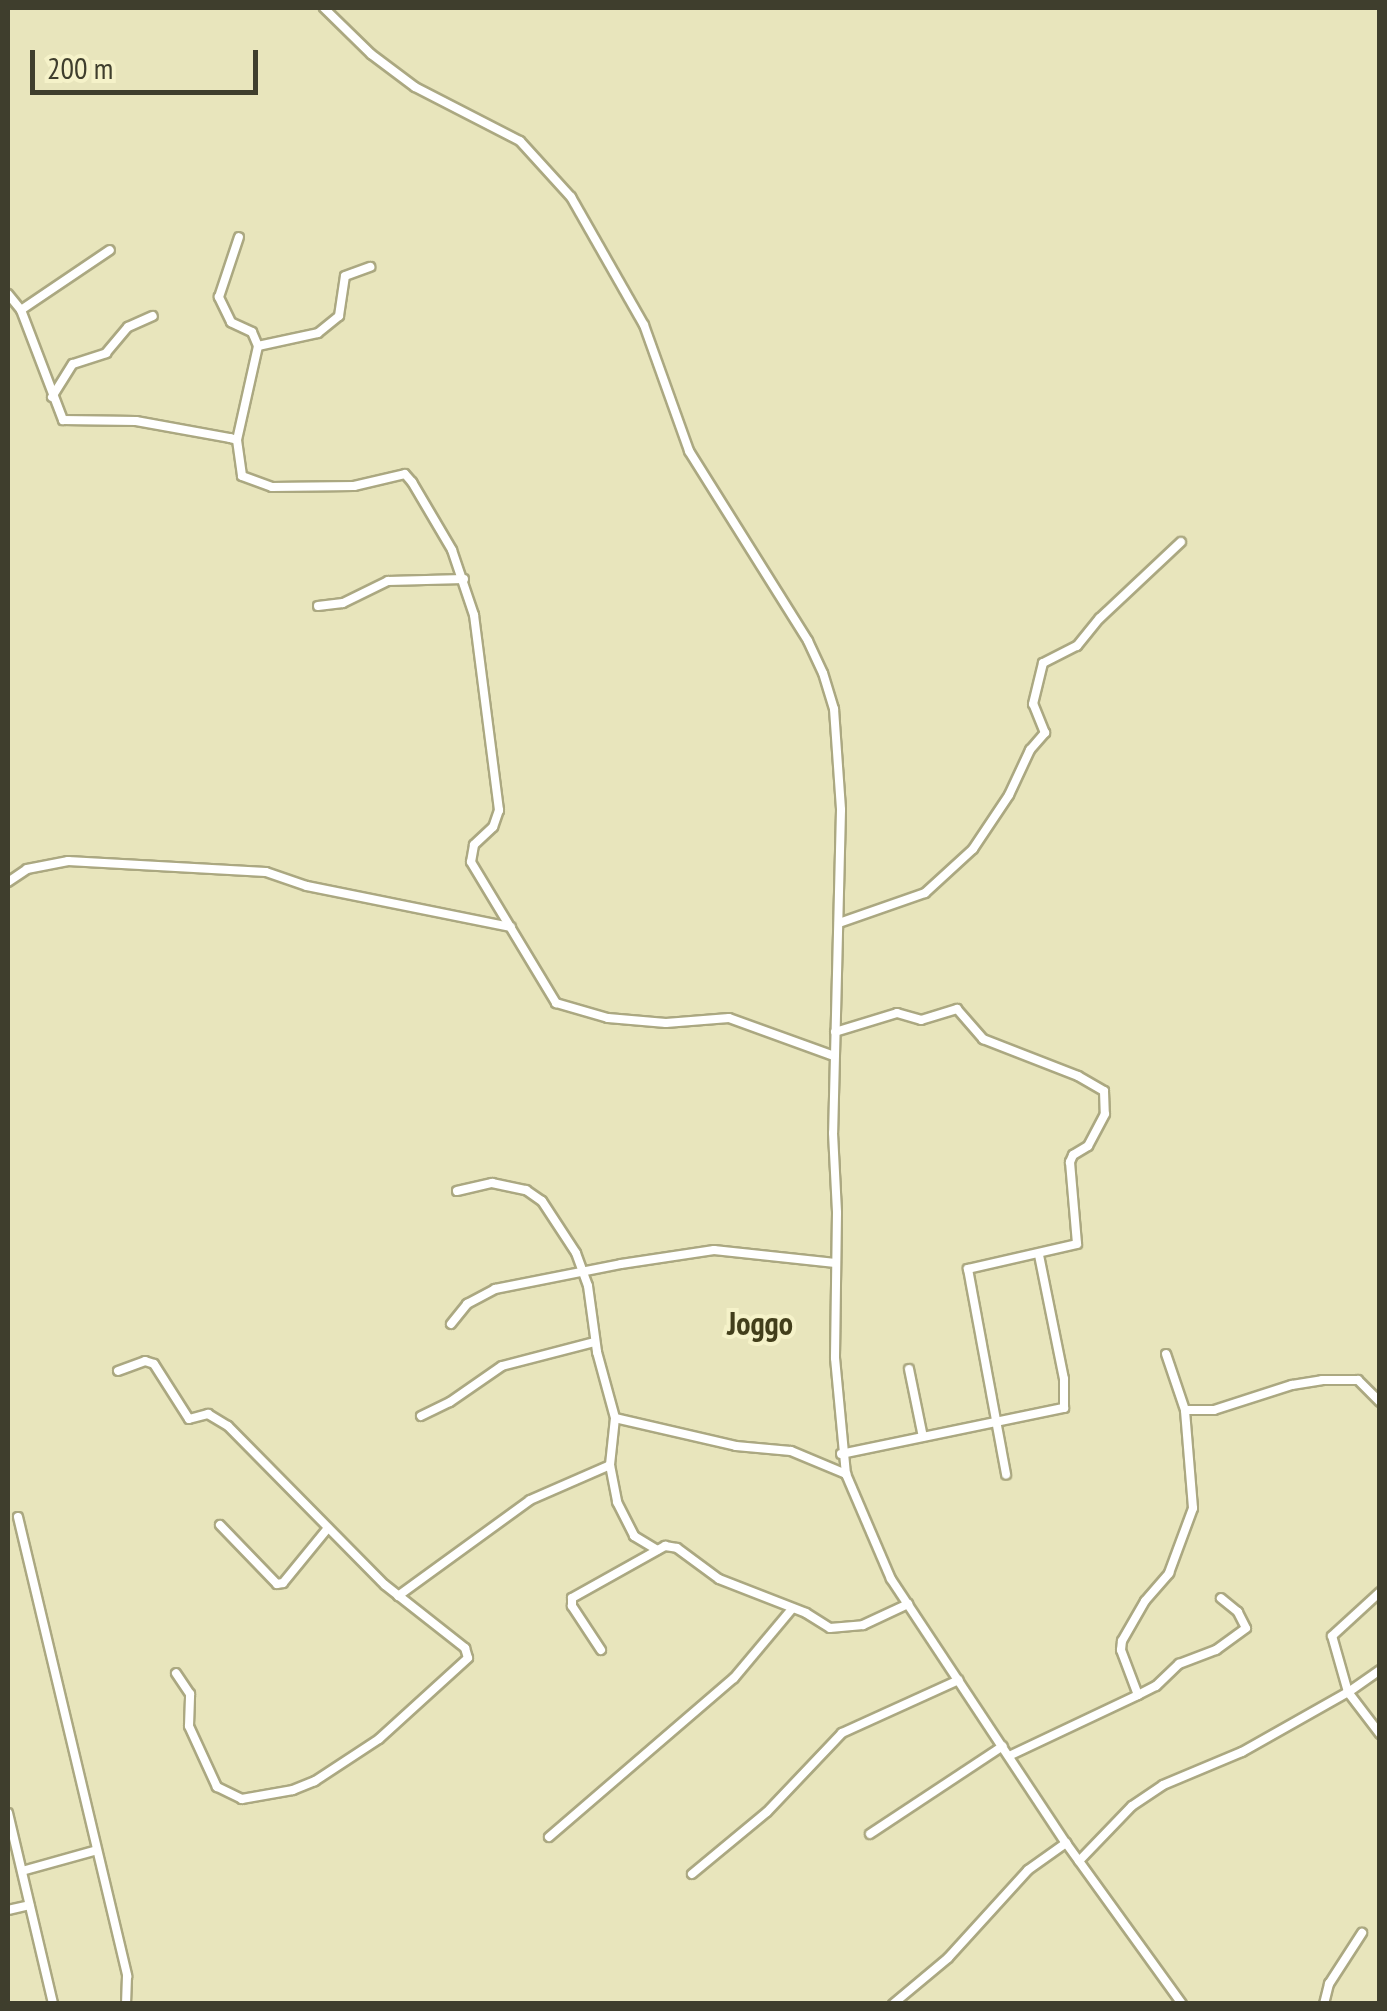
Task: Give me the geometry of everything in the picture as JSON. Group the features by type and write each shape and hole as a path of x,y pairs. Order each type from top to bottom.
{"street":[{"path":"324,8 402,78 520,141 538,156 605,251 658,356 688,451 808,640 828,687 840,770 834,1056 835,1263 846,1474 868,1534 908,1604 1066,1843 1182,2004"},
{"path":"240,237 220,296 231,322 252,332 258,346 236,440 242,476 272,487 354,486 405,474 452,550 474,614 499,810 493,827 470,853 476,871 546,992 556,1003 570,1009 666,1024 729,1018 834,1056"},
{"path":"21,310 110,250"},
{"path":"258,346 286,342 324,329 342,310 345,276 370,267"},
{"path":"8,294 21,310 59,415 69,422 136,421 236,440"},
{"path":"52,397 73,364 106,353 128,327 153,316"},
{"path":"839,923 925,893 973,849 1009,796 1030,750 1045,733 1033,704 1043,664 1076,646 1181,542"},
{"path":"318,606 343,603 388,580 464,579"},
{"path":"8,882 28,870 68,861 266,872 284,881 511,928"},
{"path":"835,1032 897,1013 921,1020 957,1010 984,1039 1078,1076 1104,1091 1105,1114 1088,1146 1072,1155 1070,1162 1077,1244 968,1270 1006,1475"},
{"path":"457,1191 492,1183 526,1190 542,1200 557,1220 584,1271 595,1342 615,1418 610,1465 624,1520 641,1544 657,1550"},
{"path":"452,1324 482,1294 584,1271 714,1250 835,1263"},
{"path":"842,1454 1064,1408 1064,1379 1039,1254"},
{"path":"421,1416 450,1402 502,1366 595,1342"},
{"path":"1138,1694 1121,1650 1122,1640 1145,1600 1170,1573 1193,1508 1186,1410 1166,1354"},
{"path":"118,1371 145,1361 154,1364 188,1419 208,1414 228,1426 398,1596 465,1648 465,1665 379,1740 304,1786 242,1798 216,1787 189,1726 190,1694 176,1673"},
{"path":"909,1369 923,1437"},
{"path":"1186,1410 1214,1410 1292,1385 1322,1380 1358,1380 1380,1402"},
{"path":"615,1418 736,1446 792,1451 846,1474"},
{"path":"398,1596 530,1500 610,1465"},
{"path":"18,1517 94,1851 127,1976 126,2004"},
{"path":"220,1525 277,1584 282,1584 328,1528"},
{"path":"601,1650 572,1606 572,1598 657,1550 677,1548 719,1579 806,1613 830,1628 845,1629 908,1604"},
{"path":"1380,1592 1332,1636 1348,1692 1380,1734"},
{"path":"1009,1756 1156,1686 1179,1664 1240,1636 1245,1623 1221,1598"},
{"path":"549,1837 734,1678 791,1610"},
{"path":"1079,1861 1132,1806 1163,1785 1242,1752 1380,1670"},
{"path":"692,1874 767,1812 842,1734 958,1680"},
{"path":"870,1834 1003,1746"},
{"path":"8,1813 53,2004"},
{"path":"892,2004 948,1958 1028,1870 1066,1843"},
{"path":"22,1871 94,1851"},
{"path":"8,1910 29,1905"},
{"path":"1324,2004 1330,1984 1362,1933"}],"district":[{"name":"Joggo","path":"760,1323"}]}
